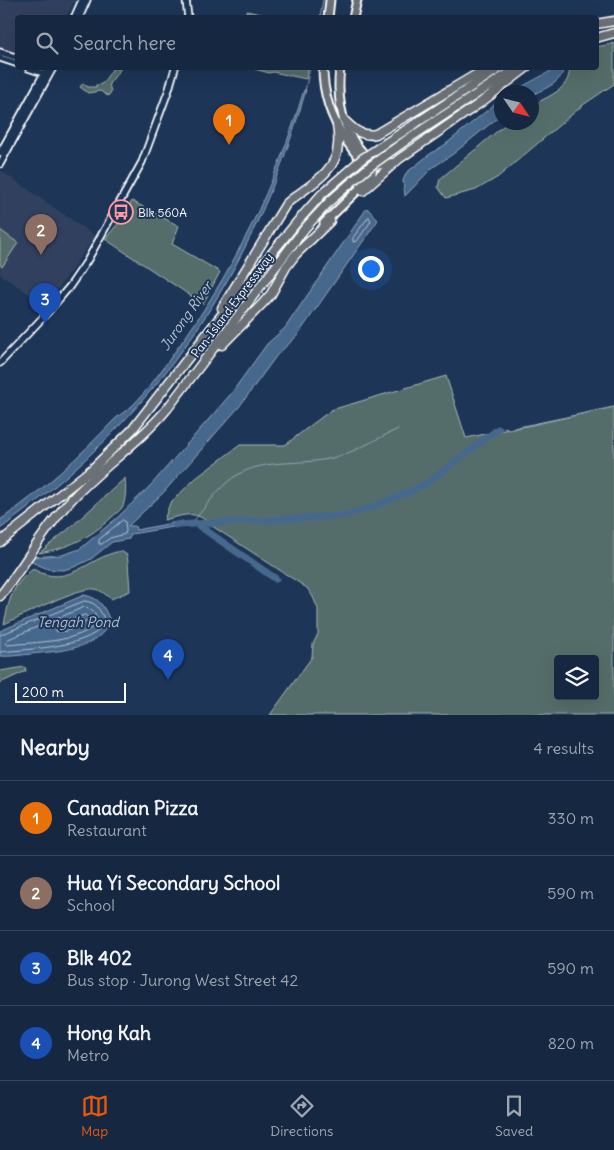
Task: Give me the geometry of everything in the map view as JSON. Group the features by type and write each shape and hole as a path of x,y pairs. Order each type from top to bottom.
{"highway":[{"path":"599,24 614,21"},
{"path":"599,37 614,34"},
{"path":"344,120 359,133 376,134 483,70"},
{"name":"Pan-Island Expressway","path":"0,542 66,491 116,447 154,403 210,329 297,222 322,194 363,158 497,70"},
{"name":"Pan-Island Expressway","path":"0,596 52,522 72,499 151,429 305,228 330,201 368,167 498,80 516,70"},
{"path":"363,191 399,159 480,103 523,70"},
{"path":"210,329 286,204 296,194 322,176 335,159 338,147 337,125"},
{"path":"367,164 384,165 399,159"},
{"path":"205,359 263,303 271,294 286,267 296,254 330,221"}],"main road":[{"path":"328,15 330,0"},
{"path":"354,15 357,0"},
{"path":"316,235 318,228 362,185 366,176 367,164 345,139 337,125 326,99 323,70"},
{"path":"330,221 363,191 371,178 367,164 344,120 340,102 340,70"}],"street":[{"path":"75,15 82,0"},
{"path":"80,15 87,0"},
{"path":"186,0 188,15"},
{"path":"0,52 15,57"},
{"path":"0,58 15,63"},
{"path":"0,154 48,70"},
{"path":"0,164 48,70"},
{"path":"0,363 70,286 87,260 142,162 175,70"}],"shaded area":[{"path":"0,0 75,0 67,15 15,15 15,53 0,48"},
{"path":"0,170 95,236 46,306 0,274"}],"green space":[{"path":"247,11 265,15 242,15"},
{"path":"614,43 614,84 583,105 498,177 476,190 446,198 438,187 440,179 499,130 539,130 539,102 562,87 569,76 570,70 599,70 599,47"},
{"path":"112,70 120,70 109,84 111,92 108,96 100,91 88,93 80,87 83,83 88,87 96,87 96,85 102,84"},
{"path":"258,70 308,70 306,79 273,72 269,73"},
{"path":"132,201 179,226 172,244 220,272 203,304 105,239 122,219"},
{"path":"0,230 18,243 2,267 0,265"},
{"path":"446,376 466,438 614,407 614,715 270,715 312,657 313,644 318,634 318,609 313,597 307,588 201,517 190,515 164,520 170,503 196,478 240,445 285,445 331,410"},
{"path":"125,478 123,506 104,524 78,541 39,553 71,527"},
{"path":"121,551 127,555 130,591 111,599 95,589 87,589 50,602 4,624 12,594 20,581 33,569 46,575 68,574 109,554"},
{"path":"25,667 26,671 0,683 0,671"}],"water":[{"path":"552,70 563,70 556,82 539,92 539,85 525,85"},
{"name":"Jurong River","path":"304,90 306,90 284,158 258,221 227,281 192,336 152,389 107,438 56,485 0,529 0,520 60,473 114,420 138,400 195,323 251,227 280,160"},
{"path":"494,105 494,121 453,154 432,168 405,196 403,181 406,173 446,144"},
{"path":"367,208 378,220 297,336 277,355 239,407 162,494 128,526 135,526 136,530 183,521 185,525 131,534 129,539 112,542 91,559 63,570 48,569 27,560 31,557 62,555 80,549 118,517 151,485 230,395 267,344 285,328"},
{"name":"Tengah Pond","path":"84,595 94,598 101,604 110,621 105,631 97,638 65,650 0,656 0,631"}],"waterway":[{"name":"Jurong River","path":"320,15 323,0"},
{"name":"Jurong River","path":"305,91 310,70"},
{"path":"498,429 506,427 509,430 614,407"},
{"path":"192,523 226,483 249,469 271,464 317,461 337,457 398,429"},
{"path":"176,525 342,516 372,507 416,489 430,481 498,429"},
{"path":"195,523 276,579"}],"place":[{"name":"Canadian Pizza","path":"229,145"},
{"name":"Blk 560A","path":"121,212"},
{"name":"Hua Yi Secondary School","path":"41,255"},
{"name":"Blk 402","path":"45,324"},
{"name":"Hong Kah","path":"168,680"}]}
